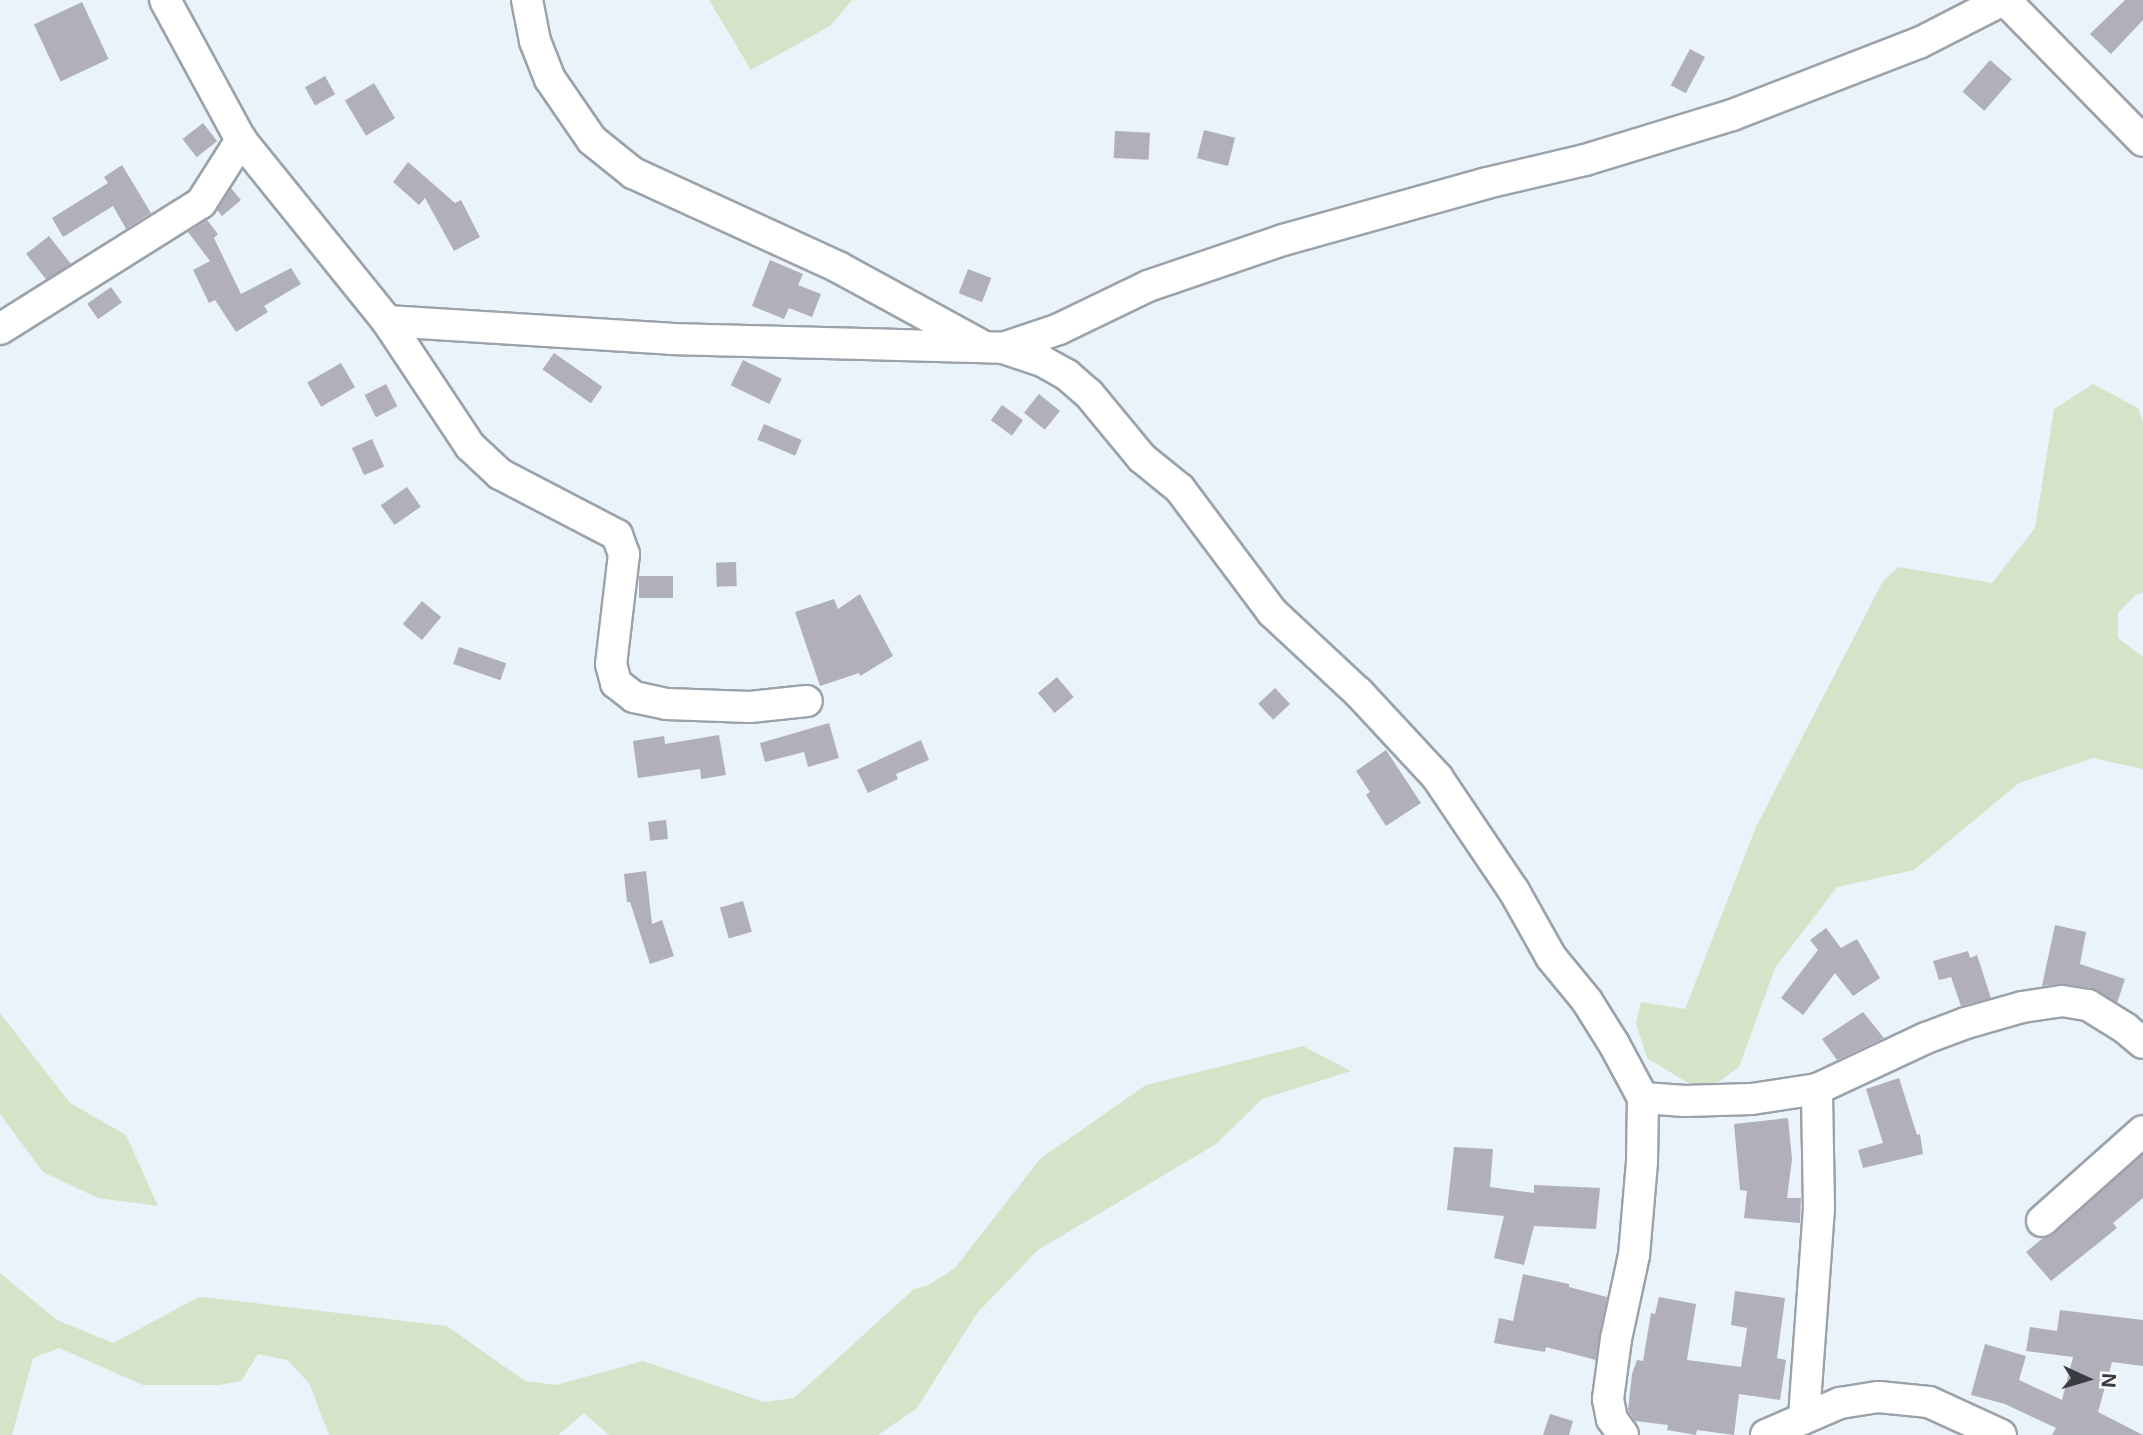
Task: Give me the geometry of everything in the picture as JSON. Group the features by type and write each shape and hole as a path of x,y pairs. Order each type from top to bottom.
{"street":[{"path":"164,0 241,140 387,321 470,446 500,474 617,535 624,554 611,664 616,683 634,697 667,704 750,707 807,701"},
{"path":"527,0 536,41 550,79 592,140 633,173 838,267 994,348 1051,366 1089,394 1142,457 1180,489 1272,612 1359,693 1437,777 1514,891 1551,957 1594,1011 1643,1098 1634,1255 1619,1326 1608,1399 1612,1419 1623,1435"},
{"path":"387,321 670,339 994,348 1059,329 1148,286 1283,240 1487,183 1585,160 1731,115 1919,43 2004,0 2143,141"},
{"path":"0,329 201,203 241,140"},
{"path":"1643,1098 1685,1101 1752,1099 1816,1089 1926,1038 1966,1023 2022,1007 2062,1001 2088,1005 2126,1028 2143,1043"},
{"path":"1804,1416 1819,1209 1816,1089"},
{"path":"2042,1220 2143,1131"},
{"path":"1766,1435 1804,1416 1855,1398 1902,1397 1948,1409 2001,1435"}],"green space":[{"path":"709,0 852,0 830,26 751,70"},
{"path":"2093,384 2138,408 2143,422 2143,593 2137,594 2118,613 2118,638 2143,657 2143,769 2093,758 2019,783 1914,870 1837,887 1775,968 1739,1067 1717,1083 1693,1086 1647,1058 1636,1023 1641,1002 1685,1009 1756,827 1883,581 1899,567 1992,583 2035,528 2054,409"},
{"path":"0,1013 70,1103 126,1135 158,1206 98,1198 43,1172 0,1114"},
{"path":"1303,1046 1351,1071 1262,1099 1216,1144 1038,1250 977,1313 917,1408 878,1435 609,1435 584,1413 558,1435 329,1435 309,1383 287,1360 258,1354 241,1381 219,1385 143,1385 59,1348 33,1358 12,1435 0,1435 0,1273 57,1320 113,1343 199,1297 447,1326 525,1381 556,1385 643,1361 764,1402 794,1398 914,1289 927,1286 955,1268 1040,1159 1146,1085"}],"building":[{"path":"2125,0 2143,0 2143,20 2111,54 2090,34"},
{"path":"82,2 109,59 61,81 34,24"},
{"path":"1690,49 1705,57 1686,93 1671,85"},
{"path":"1990,60 2012,79 1984,111 1962,92"},
{"path":"325,76 335,94 315,106 305,87"},
{"path":"374,83 395,118 366,136 345,101"},
{"path":"203,123 217,141 197,157 183,139"},
{"path":"1204,130 1235,138 1228,166 1197,158"},
{"path":"1115,131 1150,133 1149,160 1114,158"},
{"path":"408,162 455,203 461,200 480,237 454,251 425,198 419,205 393,182"},
{"path":"122,165 151,213 126,229 113,206 63,237 52,218 108,183 104,177"},
{"path":"231,188 241,200 222,216 217,210"},
{"path":"207,220 218,234 214,238 241,294 291,268 301,284 264,306 268,312 236,332 215,300 209,303 193,270 210,261 188,232"},
{"path":"49,236 71,264 48,282 26,254"},
{"path":"770,260 803,274 798,285 821,294 812,317 789,308 784,319 752,306"},
{"path":"968,269 991,278 982,302 959,293"},
{"path":"111,287 122,303 98,319 87,304"},
{"path":"554,353 602,387 591,403 543,369"},
{"path":"743,360 782,379 769,404 731,385"},
{"path":"341,363 355,387 321,407 307,382"},
{"path":"386,384 397,406 376,417 365,395"},
{"path":"1039,394 1060,411 1045,430 1024,413"},
{"path":"1002,405 1023,420 1012,436 991,420"},
{"path":"764,424 802,440 795,456 757,440"},
{"path":"372,439 384,466 364,475 352,448"},
{"path":"407,487 421,507 395,525 381,505"},
{"path":"736,562 737,586 717,587 716,563"},
{"path":"639,576 673,576 673,598 639,598"},
{"path":"860,594 893,656 860,676 859,673 820,686 795,612 834,599 838,609"},
{"path":"422,601 441,617 422,640 403,624"},
{"path":"459,647 506,663 500,680 453,664"},
{"path":"1057,677 1074,697 1055,713 1038,693"},
{"path":"1275,688 1290,704 1273,720 1258,704"},
{"path":"829,723 839,758 808,767 804,752 765,762 760,743"},
{"path":"719,735 726,775 701,779 700,769 638,778 633,741 664,736 665,744"},
{"path":"921,740 929,760 896,774 898,779 868,793 857,770"},
{"path":"1386,750 1421,803 1386,826 1366,795 1370,792 1356,771"},
{"path":"666,820 668,839 650,841 648,822"},
{"path":"646,871 652,924 662,920 674,956 650,964 630,902 627,902 624,874"},
{"path":"743,901 752,932 729,938 720,908"},
{"path":"2055,925 2086,932 2080,964 2125,979 2117,1003 2091,988 2064,984 2042,986"},
{"path":"1826,928 1841,948 1857,939 1880,978 1853,996 1835,973 1803,1015 1781,998 1818,950 1810,940"},
{"path":"1968,951 1970,958 1977,955 1991,998 1961,1006 1951,977 1939,980 1933,961"},
{"path":"1863,1012 1884,1038 1837,1060 1822,1039"},
{"path":"1899,1078 1917,1135 1920,1134 1923,1154 1863,1168 1858,1150 1883,1143 1866,1089"},
{"path":"1788,1118 1792,1159 1787,1198 1801,1198 1800,1223 1744,1218 1747,1191 1740,1190 1734,1124"},
{"path":"1454,1147 1493,1149 1490,1187 1534,1193 1534,1185 1600,1188 1596,1229 1534,1226 1524,1265 1494,1258 1504,1216 1447,1210"},
{"path":"2143,1154 2143,1198 2113,1223 2117,1228 2051,1281 2026,1252 2043,1238 2054,1234"},
{"path":"1523,1274 1569,1284 1569,1287 1607,1297 1596,1360 1546,1347 1545,1352 1494,1343 1499,1318 1513,1321"},
{"path":"1735,1291 1785,1298 1777,1358 1786,1360 1780,1400 1739,1394 1734,1435 1697,1430 1696,1435 1667,1430 1668,1425 1635,1421 1628,1410 1632,1374 1637,1360 1643,1361 1651,1313 1655,1314 1659,1297 1696,1304 1687,1360 1741,1367 1747,1328 1731,1325"},
{"path":"2060,1310 2143,1320 2143,1366 2112,1362 2098,1412 2143,1435 2052,1435 2056,1428 2005,1404 1971,1395 1985,1344 2026,1356 2019,1380 2062,1400 2073,1357 2026,1351 2030,1327 2057,1331"},
{"path":"1550,1414 1573,1421 1569,1435 1543,1435"}]}
